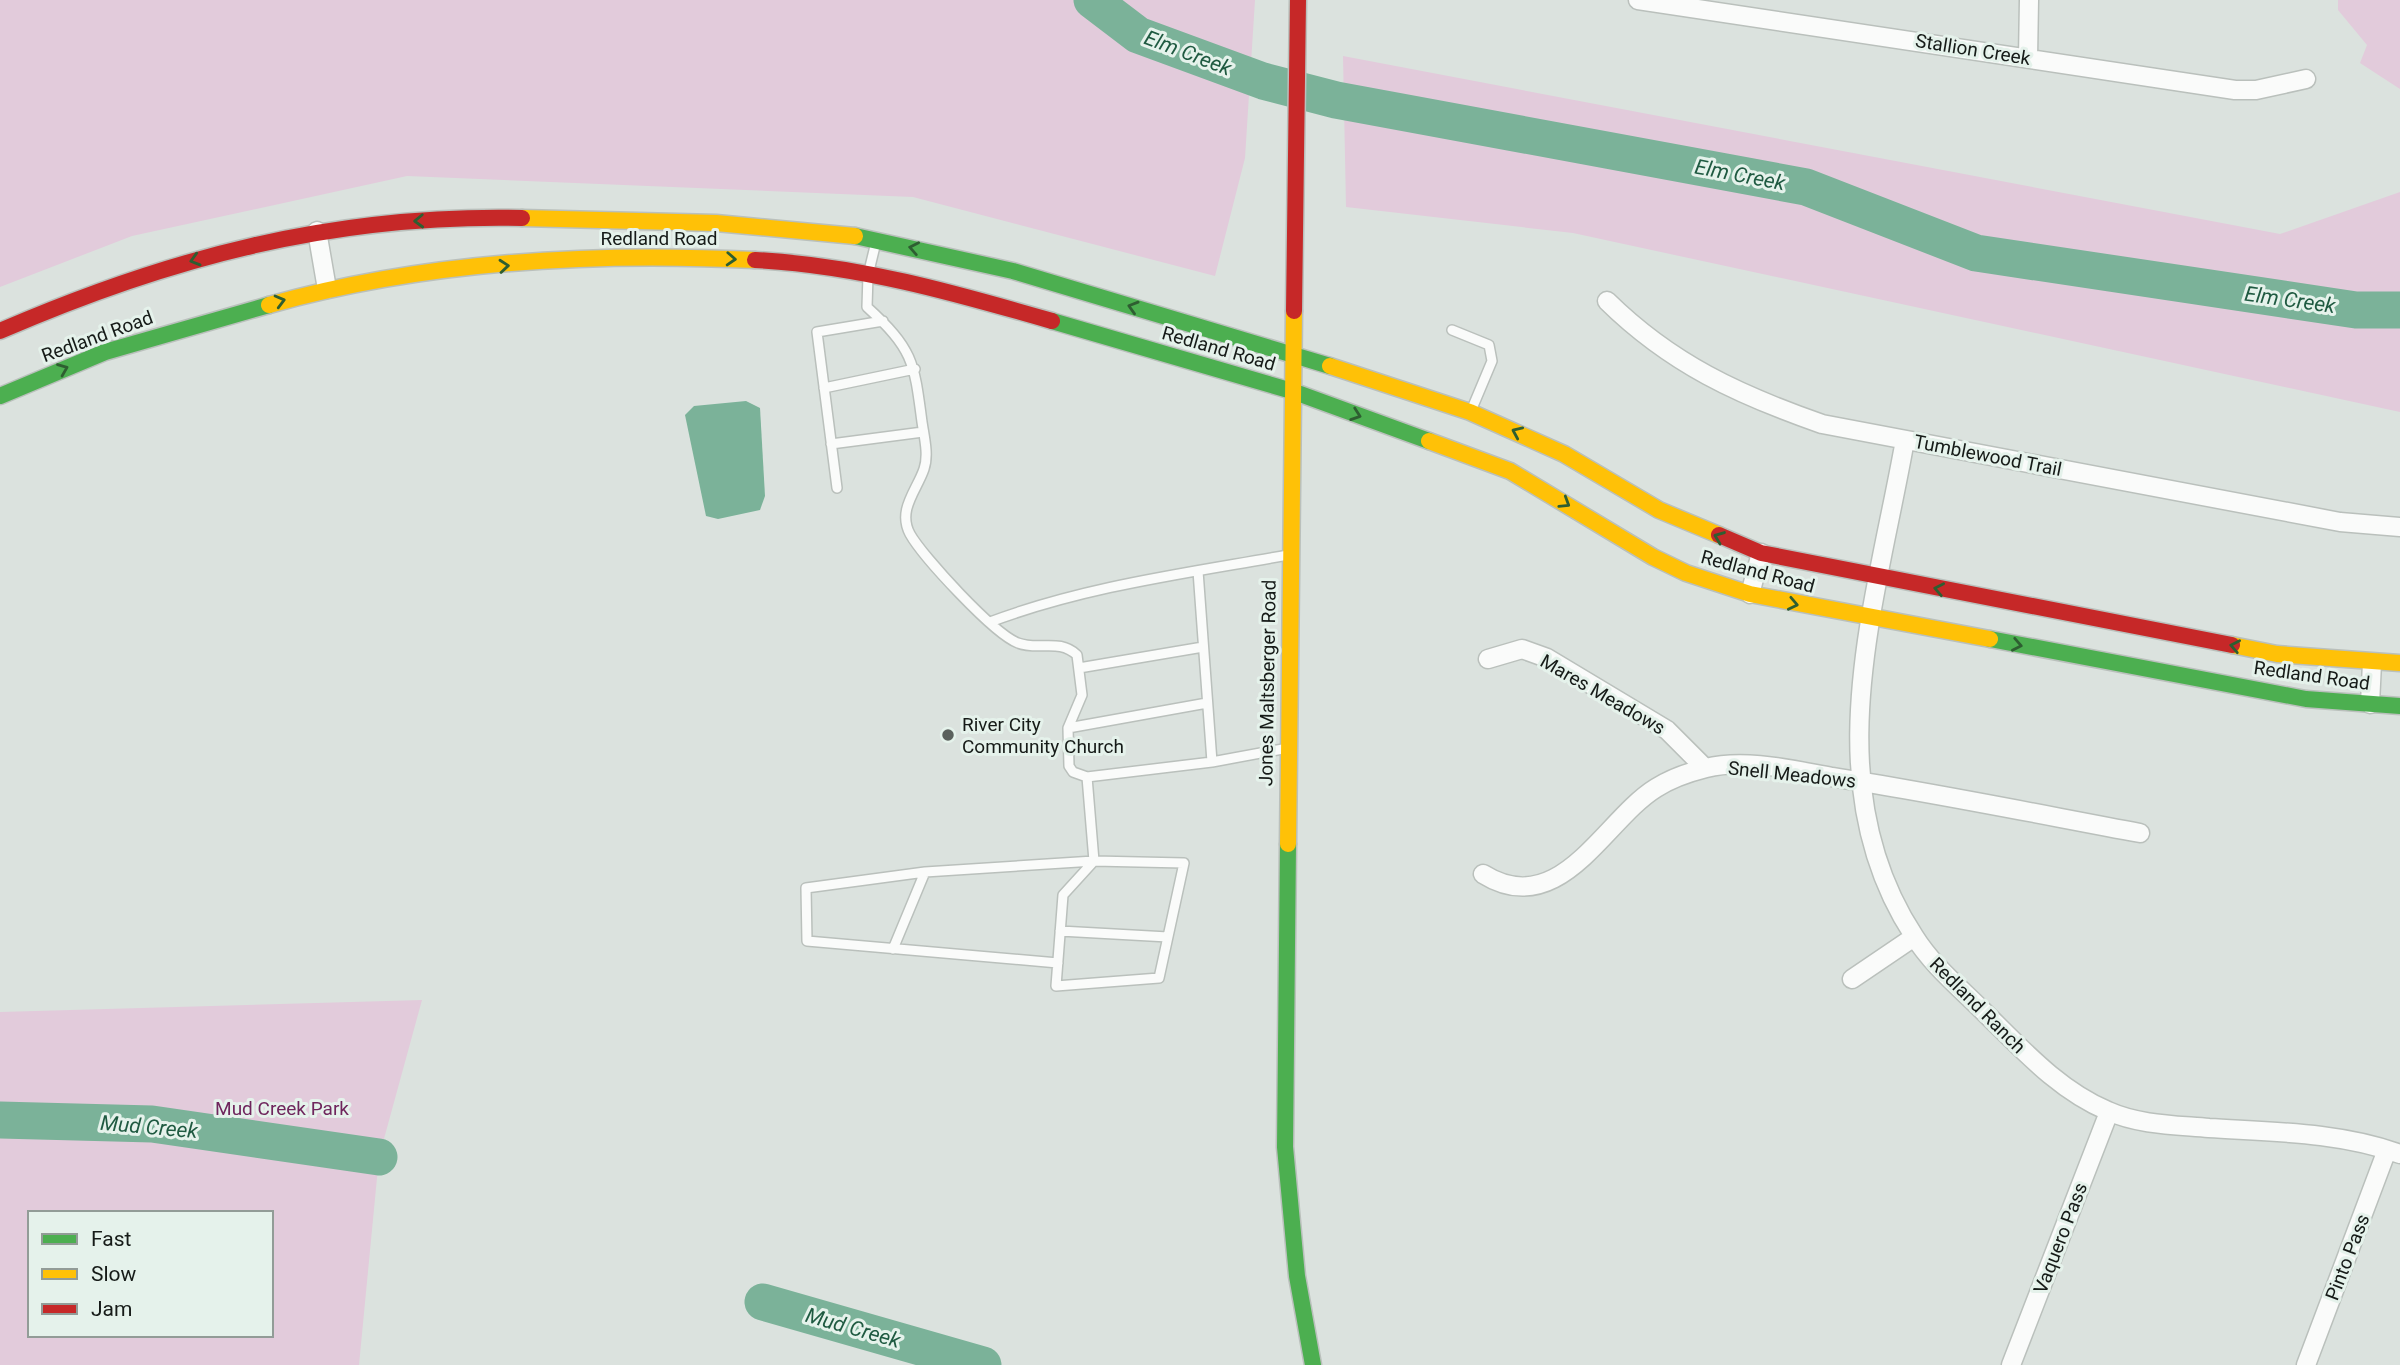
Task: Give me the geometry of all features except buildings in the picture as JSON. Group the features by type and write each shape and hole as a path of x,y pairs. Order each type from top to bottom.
{"main road":[{"name":"Jones Maltsberger Road","path":"1298,0 1287,748 1285,1147 1297,1276 1313,1365"},
{"name":"Redland Road","path":"0,331 65,303 189,262 249,244 317,231 399,222 513,218 784,226 876,241 1013,271 1293,354 1470,412 1564,454 1659,510 1761,553 2277,654 2400,663"},
{"name":"Redland Road","path":"0,396 105,352 327,289 438,272 607,257 788,262 928,285 1292,391 1510,471 1654,557 1686,573 1749,594 2306,699 2400,706"}],"street":[{"name":"Stallion Creek","path":"1638,0 1753,8 2028,58 2235,90 2256,90 2306,79"},
{"path":"2028,58 2029,0"},
{"path":"317,231 327,289"},
{"name":"Tumblewood Trail","path":"1607,301 1660,347 1749,398 1822,424 2340,522 2400,527"},
{"name":"Redland Ranch","path":"1905,440 1858,705 1859,781 1878,865 1914,937 1936,966 2049,1075 2109,1112 2171,1125 2329,1138 2394,1152"},
{"path":"1749,594 1761,553"},
{"name":"Mares Meadows","path":"1488,659 1522,649 1547,658 1667,730 1705,768"},
{"path":"2370,704 2372,663"},
{"name":"Snell Meadows","path":"1483,874 1513,888 1540,882 1576,866 1657,787 1705,768 1740,765 1859,781 2140,833"},
{"path":"1852,979 1914,937"},
{"name":"Vaquero Pass","path":"2011,1365 2109,1112"},
{"name":"Pinto Pass","path":"2306,1365 2394,1152"}],"lane":[{"path":"876,241 868,275 867,307 900,339 915,369 923,432 925,467 908,501 907,528 969,604 990,622 1021,644 1068,647 1077,655 1082,695 1068,728 1069,766 1073,772 1087,777 1212,762 1287,748"},
{"path":"837,488 817,332 883,321"},
{"path":"1452,330 1489,345 1492,361 1470,412"},
{"path":"824,388 915,369"},
{"path":"831,444 923,432"},
{"path":"990,622 1042,603 1103,588 1290,554"},
{"path":"1198,571 1212,762"},
{"path":"1079,668 1203,647"},
{"path":"1068,728 1208,703"},
{"path":"1058,963 807,941 806,888 925,872 1094,861 1184,863 1159,978 1056,986 1058,963 1060,931 1063,895 1094,861 1087,777"},
{"path":"893,949 925,872"},
{"path":"1060,931 1168,937"}],"green space":[{"path":"0,0 1255,0 1245,158 1215,276 913,197 407,176 132,236 0,287"},
{"path":"2338,0 2400,0 2400,89 2360,63 2367,45 2338,10"},
{"path":"1343,56 2280,234 2400,192 2400,412 1573,233 1346,207"},
{"name":"Mud Creek Park","path":"422,1000 379,1157 359,1365 0,1365 0,1012"}],"shaded area":[{"path":"746,401 760,408 765,496 760,510 718,519 706,516 685,415 694,406"}],"waterway":[{"name":"Elm Creek","path":"1092,0 1138,35 1263,81 1336,100 1806,187 1976,253 2356,310 2400,310"},
{"name":"Mud Creek","path":"0,1120 152,1124 379,1157"},
{"name":"Mud Creek","path":"763,1302 983,1365"}],"traffic: fast":[{"path":"855,236 1013,271 1330,366"},
{"path":"0,396 105,352 269,305"},
{"path":"1052,321 1292,391 1429,441"},
{"path":"1990,639 2306,699 2400,706"},
{"path":"1288,844 1285,1147 1297,1276 1313,1365"}],"traffic: slow":[{"path":"522,218 716,223 855,236"},
{"path":"269,305 388,278 510,263 633,257 755,260"},
{"path":"1288,844 1294,311"},
{"path":"1330,366 1470,412 1564,454 1659,510 1719,535"},
{"path":"1429,441 1510,471 1653,557 1686,573 1750,594 1990,639"},
{"path":"2232,645 2277,654 2400,663"}],"traffic: jam":[{"path":"1294,311 1298,0"},
{"path":"0,331 127,282 255,245 319,232 385,224 522,218"},
{"path":"755,260 868,274 1052,321"},
{"path":"1719,535 1761,553 2232,645"}],"place":[{"name":"River City Community Church","path":"948,735"}]}
